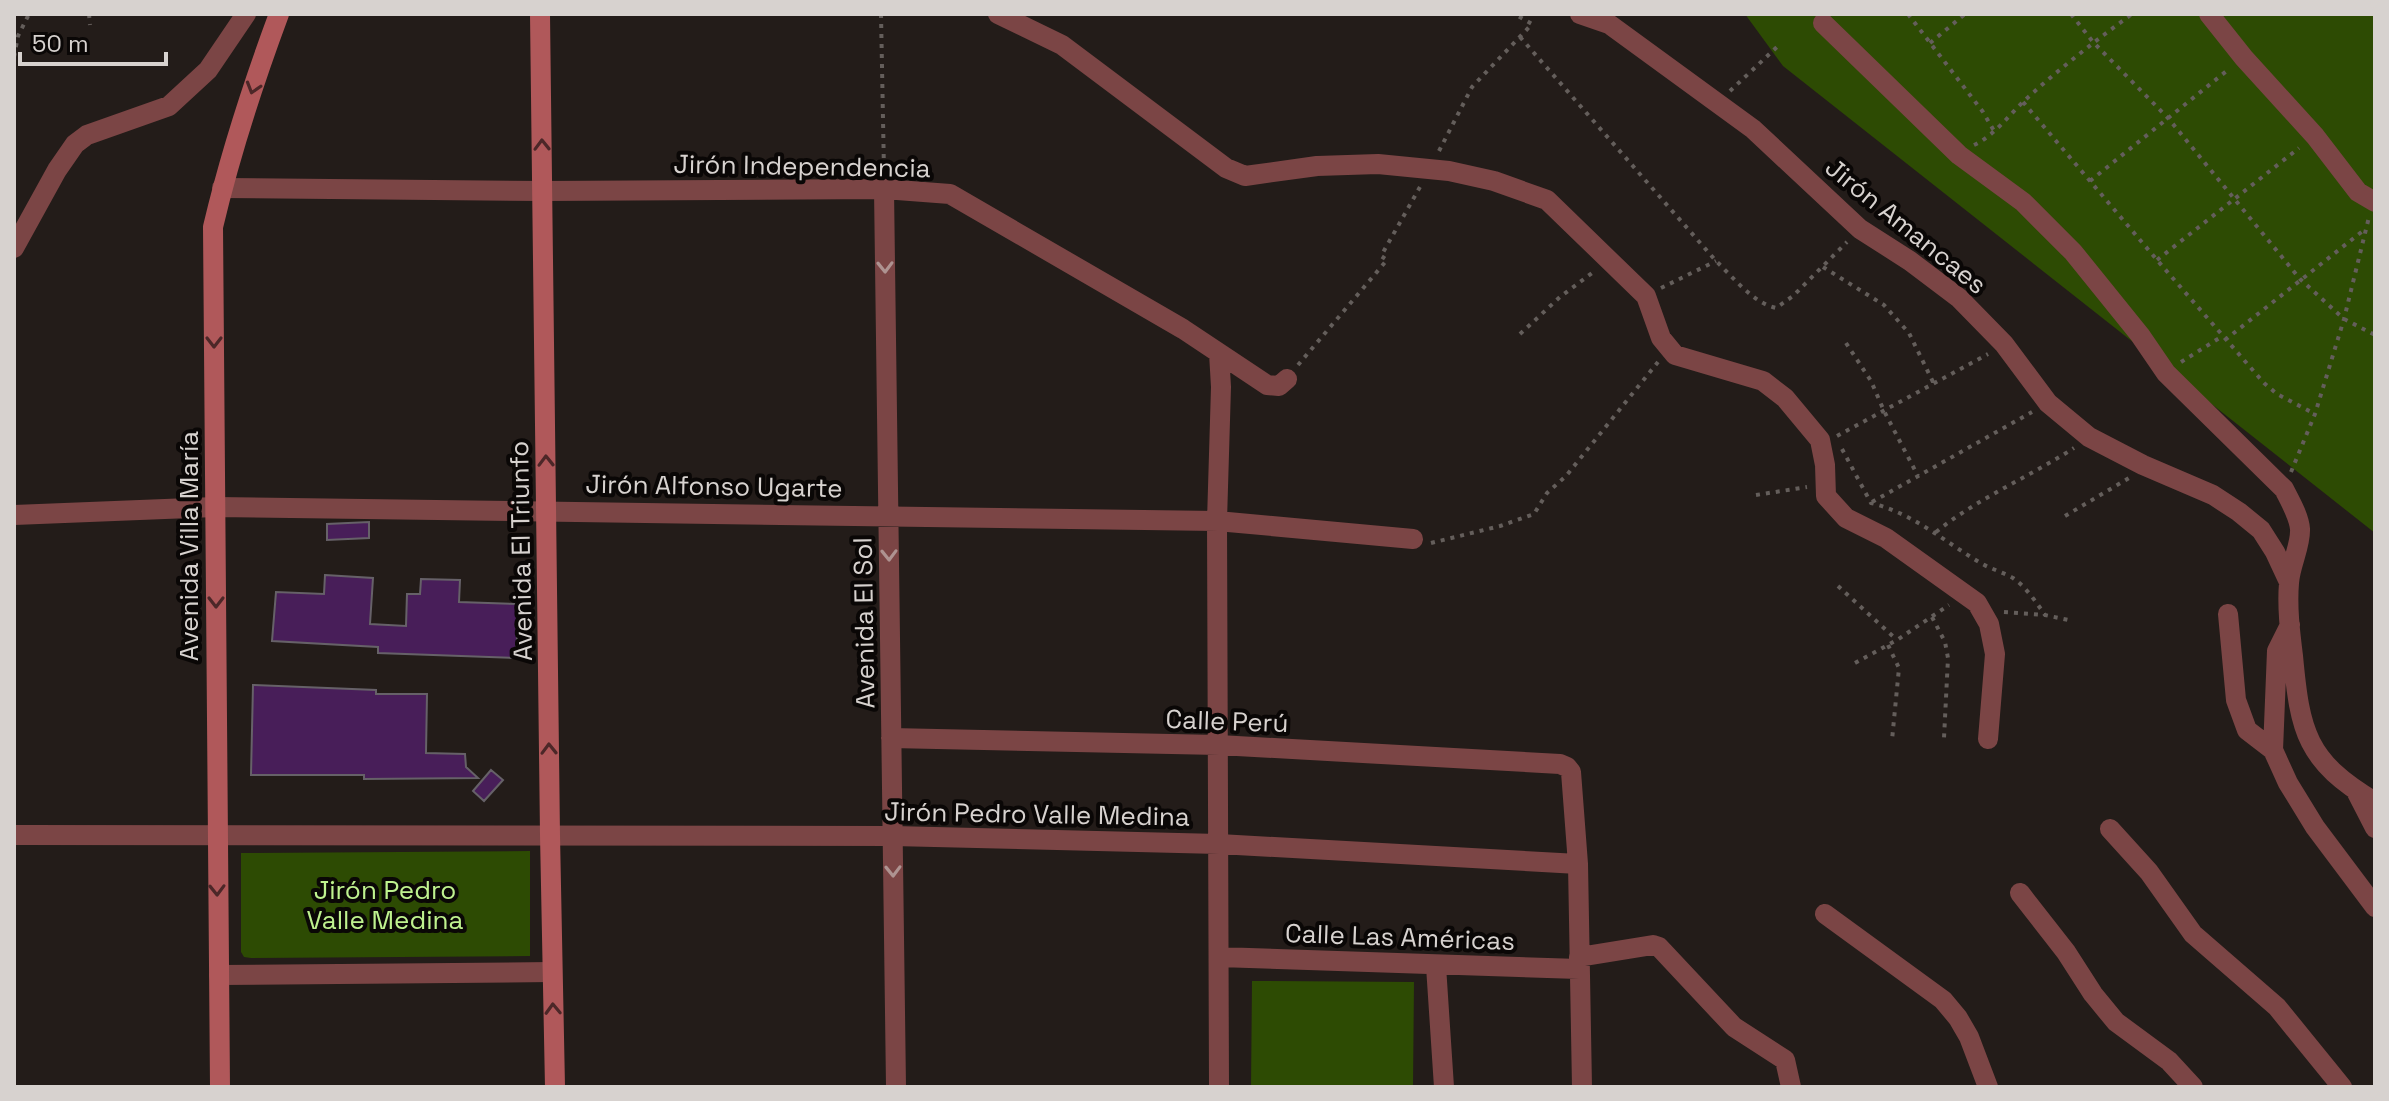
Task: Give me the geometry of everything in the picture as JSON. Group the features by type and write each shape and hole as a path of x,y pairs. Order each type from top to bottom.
{"main road":[{"name":"Avenida Villa María","path":"220,1087 213,227 222,188 279,14"},
{"name":"Avenida El Triunfo","path":"540,14 555,1087"}],"street":[{"path":"14,248 75,144 87,135 169,106 208,70 246,14"},
{"path":"998,14 1062,45 1226,168 1245,176 1317,166 1378,164 1449,171 1494,181 1547,200 1646,296 1661,338 1675,355 1763,381 1785,398 1820,440 1826,496 1846,518 1886,538 1971,599 1989,624 1995,654 1988,739"},
{"name":"Jirón Amancaes","path":"1580,14 1609,24 1753,129 1860,229 1959,298 2004,344 2048,403 2089,437 2143,465 2213,495 2239,512 2261,530 2289,582"},
{"path":"2209,14 2244,58 2315,136 2358,192 2374,201"},
{"path":"1823,23 1959,155 2023,202 2073,252 2140,335 2166,373 2284,489 2293,505 2300,529 2289,582 2297,704 2308,740 2320,758 2337,776 2375,802"},
{"name":"Jirón Independencia","path":"222,188 543,191 884,189 950,194 1183,329 1267,385 1279,386 1287,379"},
{"name":"Avenida El Sol","path":"884,189 896,1087"},
{"path":"1219,353 1219,1087"},
{"name":"Jirón Alfonso Ugarte","path":"14,515 215,507 888,515 1217,521 1413,539"},
{"path":"2228,614 2236,700 2247,730 2273,750"},
{"path":"2290,625 2277,651 2273,750 2288,783 2315,827 2375,907"},
{"name":"Calle Perú","path":"891,738 1219,745 1560,764 1571,772 1578,864"},
{"path":"2356,791 2375,828"},
{"path":"2110,829 2149,872 2193,934 2277,1007 2342,1087"},
{"name":"Jirón Pedro Valle Medina","path":"14,835 893,836 1219,844 1578,864"},
{"path":"1578,864 1582,1087"},
{"path":"2020,893 2116,1022 2169,1061 2193,1087"},
{"path":"1825,914 1943,1000 1969,1037 1988,1087"},
{"name":"Calle Las Américas","path":"1219,957 1436,966 1579,963 1653,945 1659,947 1734,1027 1785,1060 1791,1087"},
{"path":"1436,966 1444,1087"},
{"path":"219,975 552,972"}],"path":[{"path":"14,57 18,36 29,14"},
{"path":"89,14 90,25"},
{"path":"881,14 884,189"},
{"path":"1287,379 1387,260 1381,256 1472,87 1532,24 1518,16 1520,14"},
{"path":"1908,14 1995,131"},
{"path":"1930,43 1965,14"},
{"path":"2071,14 2093,42 2168,118 2300,279 2344,319 2375,335"},
{"path":"1959,155 1995,131 2023,102 2093,42 2132,14"},
{"path":"1520,37 1716,261 1767,306 1776,308 1793,296 1860,229"},
{"path":"1717,103 1778,46"},
{"path":"2090,181 2244,58"},
{"path":"2023,102 2223,338 2270,388 2315,414"},
{"path":"2157,260 2315,136"},
{"path":"2284,489 2315,414 2344,319 2374,201"},
{"path":"2166,373 2198,349 2223,338 2366,228"},
{"path":"1520,334 1560,297 1610,260"},
{"path":"1646,296 1716,261"},
{"path":"1823,267 1884,305 1909,333 1934,384"},
{"path":"1846,343 1871,381 1918,476"},
{"path":"2004,344 1835,437 1871,503 1889,508 1936,532 1981,563 2014,579 2045,615"},
{"path":"1413,539 1427,544 1534,514 1547,493 1566,476 1670,348"},
{"path":"1871,503 2048,403"},
{"path":"1936,532 1959,513 2049,464 2089,437"},
{"path":"2065,516 2127,479 2143,465"},
{"path":"1756,495 1813,486 1826,496"},
{"path":"1838,586 1897,640"},
{"path":"1855,663 1932,617 1971,599 1998,612 2045,615 2073,621"},
{"path":"1932,617 1945,642 1948,658 1944,738"},
{"path":"1888,645 1899,668 1892,740"}],"green space":[{"path":"1745,14 2375,14 2375,533 1783,66"},
{"name":"Jirón Pedro Valle Medina","path":"530,851 530,956 251,958 244,957 241,952 241,853"},
{"path":"1252,981 1414,982 1413,1087 1251,1087"}],"building":[{"path":"369,522 369,538 327,540 327,524"},
{"path":"325,575 373,578 370,624 406,626 407,594 420,594 421,579 460,580 459,602 519,604 516,658 378,653 378,647 272,641 276,592 324,594"},
{"path":"253,685 376,690 376,694 427,694 426,753 465,754 466,767 478,778 364,779 364,775 251,775"},
{"path":"491,770 503,780 484,801 473,791"}]}
